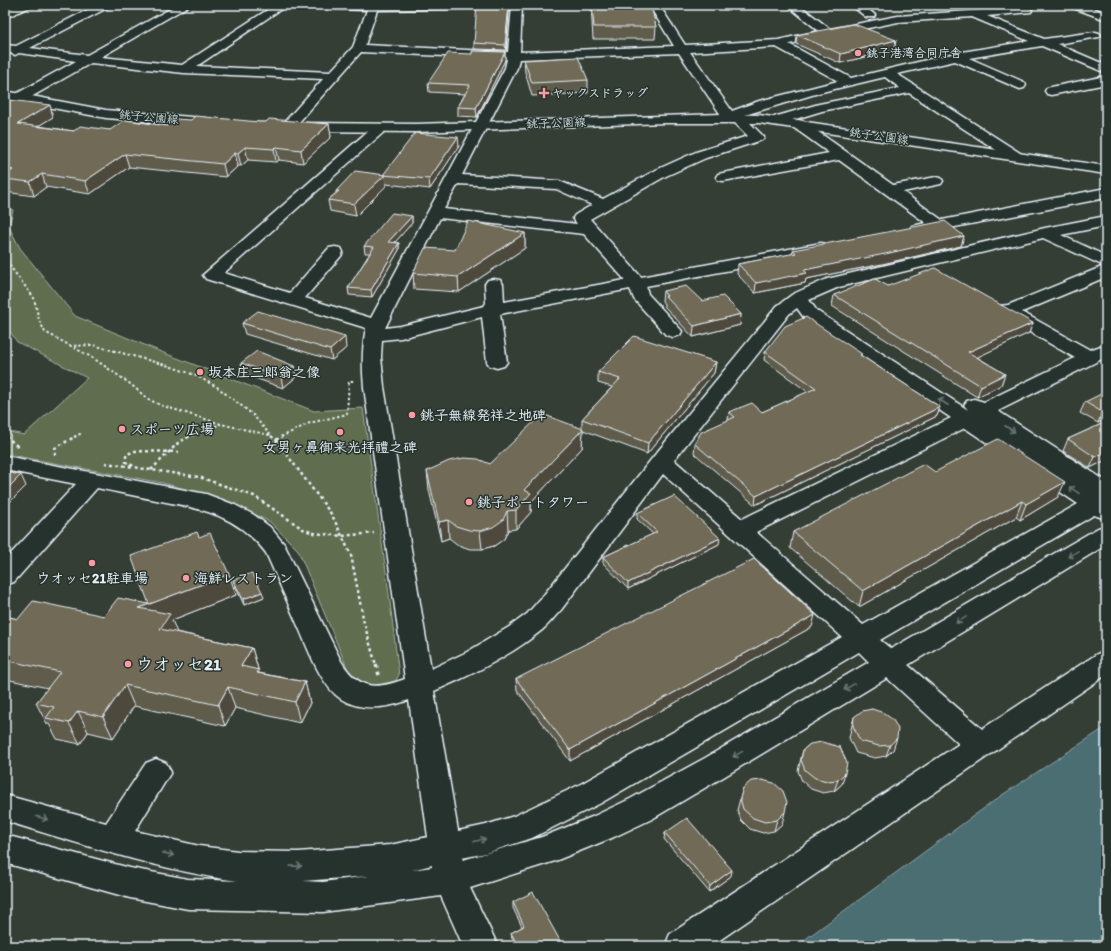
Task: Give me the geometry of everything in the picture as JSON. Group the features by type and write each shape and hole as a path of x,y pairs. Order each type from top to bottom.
{"street":[{"path":"5,15 26,5"},
{"path":"5,56 105,5"},
{"path":"19,98 185,5"},
{"path":"184,69 282,5"},
{"path":"308,5 510,5"},
{"path":"481,946 466,918 450,879 444,849 421,684 371,370 375,330 434,212 511,68 515,47 517,5"},
{"path":"654,5 682,49 734,118 757,137 701,155 661,173 580,218 637,283 640,295 673,331"},
{"path":"792,5 828,33"},
{"path":"856,5 870,15"},
{"path":"952,5 970,14 1045,43 1106,69"},
{"path":"1075,5 1106,18"},
{"path":"287,127 358,48 374,6"},
{"path":"358,48 514,56 682,49 778,43 898,19 1027,10"},
{"path":"888,12 898,19"},
{"path":"734,118 740,112 764,104 956,57 1095,35"},
{"path":"778,43 849,82"},
{"path":"5,48 88,59 184,69 333,76"},
{"path":"956,57 1020,85"},
{"path":"888,74 1015,156"},
{"path":"1051,91 1106,80"},
{"path":"775,121 819,108 912,89"},
{"name":"銚子公園線","path":"5,95 106,114 218,122"},
{"name":"銚子公園線","path":"272,126 380,128 734,118 798,124 1106,170"},
{"path":"798,124 939,225"},
{"path":"380,128 212,275 294,300 375,330 401,332 490,310 838,244"},
{"path":"723,177 842,155"},
{"path":"452,178 559,185 604,205"},
{"path":"890,190 936,181"},
{"path":"900,232 1106,193"},
{"path":"434,212 589,230"},
{"path":"11,457 92,480 206,502 238,516 266,535 276,550 338,680 350,691 363,696 390,695 421,684 497,648 534,622 552,603 662,461 783,310 798,298 818,288 833,283 1045,233 1106,221"},
{"path":"1045,233 1106,262"},
{"path":"294,300 334,252"},
{"path":"921,263 941,274"},
{"path":"1008,312 1106,271"},
{"path":"494,284 495,304 490,310 497,362"},
{"path":"5,808 152,850 199,861 238,866 298,866 390,860 444,849 520,828 590,794 1103,502 975,414 811,315 798,298"},
{"path":"988,300 1008,312 1098,354"},
{"path":"740,530 1098,354"},
{"path":"662,461 980,745"},
{"path":"5,576 92,480"},
{"path":"5,849 92,874 188,894 323,897 450,879 544,851 603,827 641,809 716,767 1106,534"},
{"path":"682,946 1106,661"},
{"path":"113,839 156,772"}],"path":[{"path":"5,256 12,269 34,298 39,320 45,332 93,358 129,382 148,399 221,424 269,435"},
{"path":"69,346 93,345 169,366 195,375 217,387 252,414 269,435 276,440 332,515 351,555 364,623 378,675 384,674"},
{"path":"276,440 295,428 315,421 347,414 349,381 355,381"},
{"path":"151,470 178,443 188,437 221,424"},
{"path":"55,456 55,448 82,433"},
{"path":"5,435 17,446 11,457"},
{"path":"179,452 134,451 126,455 126,462 138,468 199,477 228,486 254,496 303,529 328,536 374,533"}],"green space":[{"path":"5,206 13,210 9,227 20,248 75,316 159,351 314,411 363,408 399,675 395,682 381,685 369,684 358,679 348,670 298,550 270,522 225,500 163,483 5,454 5,431 24,435 87,378 17,342 5,324"}],"water":[{"path":"1106,727 1106,946 796,946 1002,795"}],"building":[{"path":"477,5 509,5 505,45 474,43"},
{"path":"592,5 651,5 656,27 594,27"},
{"path":"854,24 896,40 841,54 797,35"},
{"path":"472,51 505,52 476,108 458,107 470,85 428,83 448,53 472,54"},
{"path":"578,57 588,80 532,83 524,60"},
{"path":"9,100 50,105 18,124 74,131 80,126 110,130 125,120 167,126 176,119 191,120 195,116 259,122 266,122 269,119 329,124 301,150 276,147 274,149 245,147 238,153 235,153 223,164 125,154 85,181 42,174 30,182 5,179 5,175 13,170 5,167 5,102"},
{"path":"415,133 458,137 429,179 383,175"},
{"path":"355,171 385,175 354,204 328,200 339,191 336,191"},
{"path":"392,213 412,216 388,242 399,243 371,290 348,288 374,247 364,246"},
{"path":"468,221 525,233 458,277 413,273 425,248 455,250"},
{"path":"945,221 964,236 804,270 807,273 756,283 738,264 796,253 793,250"},
{"path":"935,268 1033,323 968,352 1005,374 981,386 834,295 875,279 888,286"},
{"path":"686,286 702,301 723,296 741,314 694,326 665,296 667,296 663,291"},
{"path":"258,311 345,337 330,350 242,323"},
{"path":"806,317 862,354 860,355 940,407 756,496 695,444 701,432 735,417 729,412 752,403 762,412 816,388 765,352 785,326"},
{"path":"634,336 716,362 648,443 582,419 620,379 598,372"},
{"path":"257,351 294,366 281,377 241,363"},
{"path":"1103,393 1106,394 1106,410 1102,412 1085,402"},
{"path":"542,414 583,429 524,490 531,493 516,510 507,511 503,520 493,527 480,531 469,530 456,526 448,520 439,522 427,471 449,461 464,458 478,459 490,464"},
{"path":"1106,422 1106,452 1095,457 1068,439"},
{"path":"998,439 1065,482 1026,504 1022,501 863,591 793,532 924,464 935,472"},
{"path":"5,472 21,475 5,491"},
{"path":"674,496 720,538 628,583 603,557 657,532 637,513"},
{"path":"197,532 199,537 210,533 229,574 139,608 170,614 160,629 252,648 241,666 259,670 257,673 305,682 295,702 228,687 218,705 125,685 103,717 78,711 69,723 46,718 54,707 36,703 60,672 5,660 5,616 18,619 33,601 104,616 118,598 149,604 131,556"},
{"path":"754,559 815,615 570,750 516,679"},
{"path":"252,573 262,592 243,599 233,580"},
{"path":"872,709 884,713 893,720 898,729 897,738 890,745 879,746 860,741 853,726 854,717 862,711"},
{"path":"822,742 840,747 847,763 845,773 838,780 827,781 815,778 805,770 801,760 803,750 810,744"},
{"path":"762,780 774,783 783,791 787,802 785,812 777,820 765,822 753,818 743,809 740,798 743,788 751,781"},
{"path":"687,818 732,870 710,886 665,833"},
{"path":"533,892 563,946 518,946 511,933 524,926 513,902"}],"place":[{"name":"銚子港湾合同庁舎","path":"858,53"},
{"name":"ヤックスドラッグ","path":"544,93"},
{"name":"坂本庄三郎翁之像","path":"200,372"},
{"name":"銚子無線発祥之地碑","path":"412,415"},
{"name":"スポーツ広場","path":"122,429"},
{"name":"女男ヶ鼻御来光拝禮之碑","path":"340,432"},
{"name":"銚子ポートタワー","path":"469,502"},
{"name":"ウオッセ21駐車場","path":"92,563"},
{"name":"海鮮レストラン","path":"186,578"},
{"name":"ウオッセ21","path":"128,664"}]}
